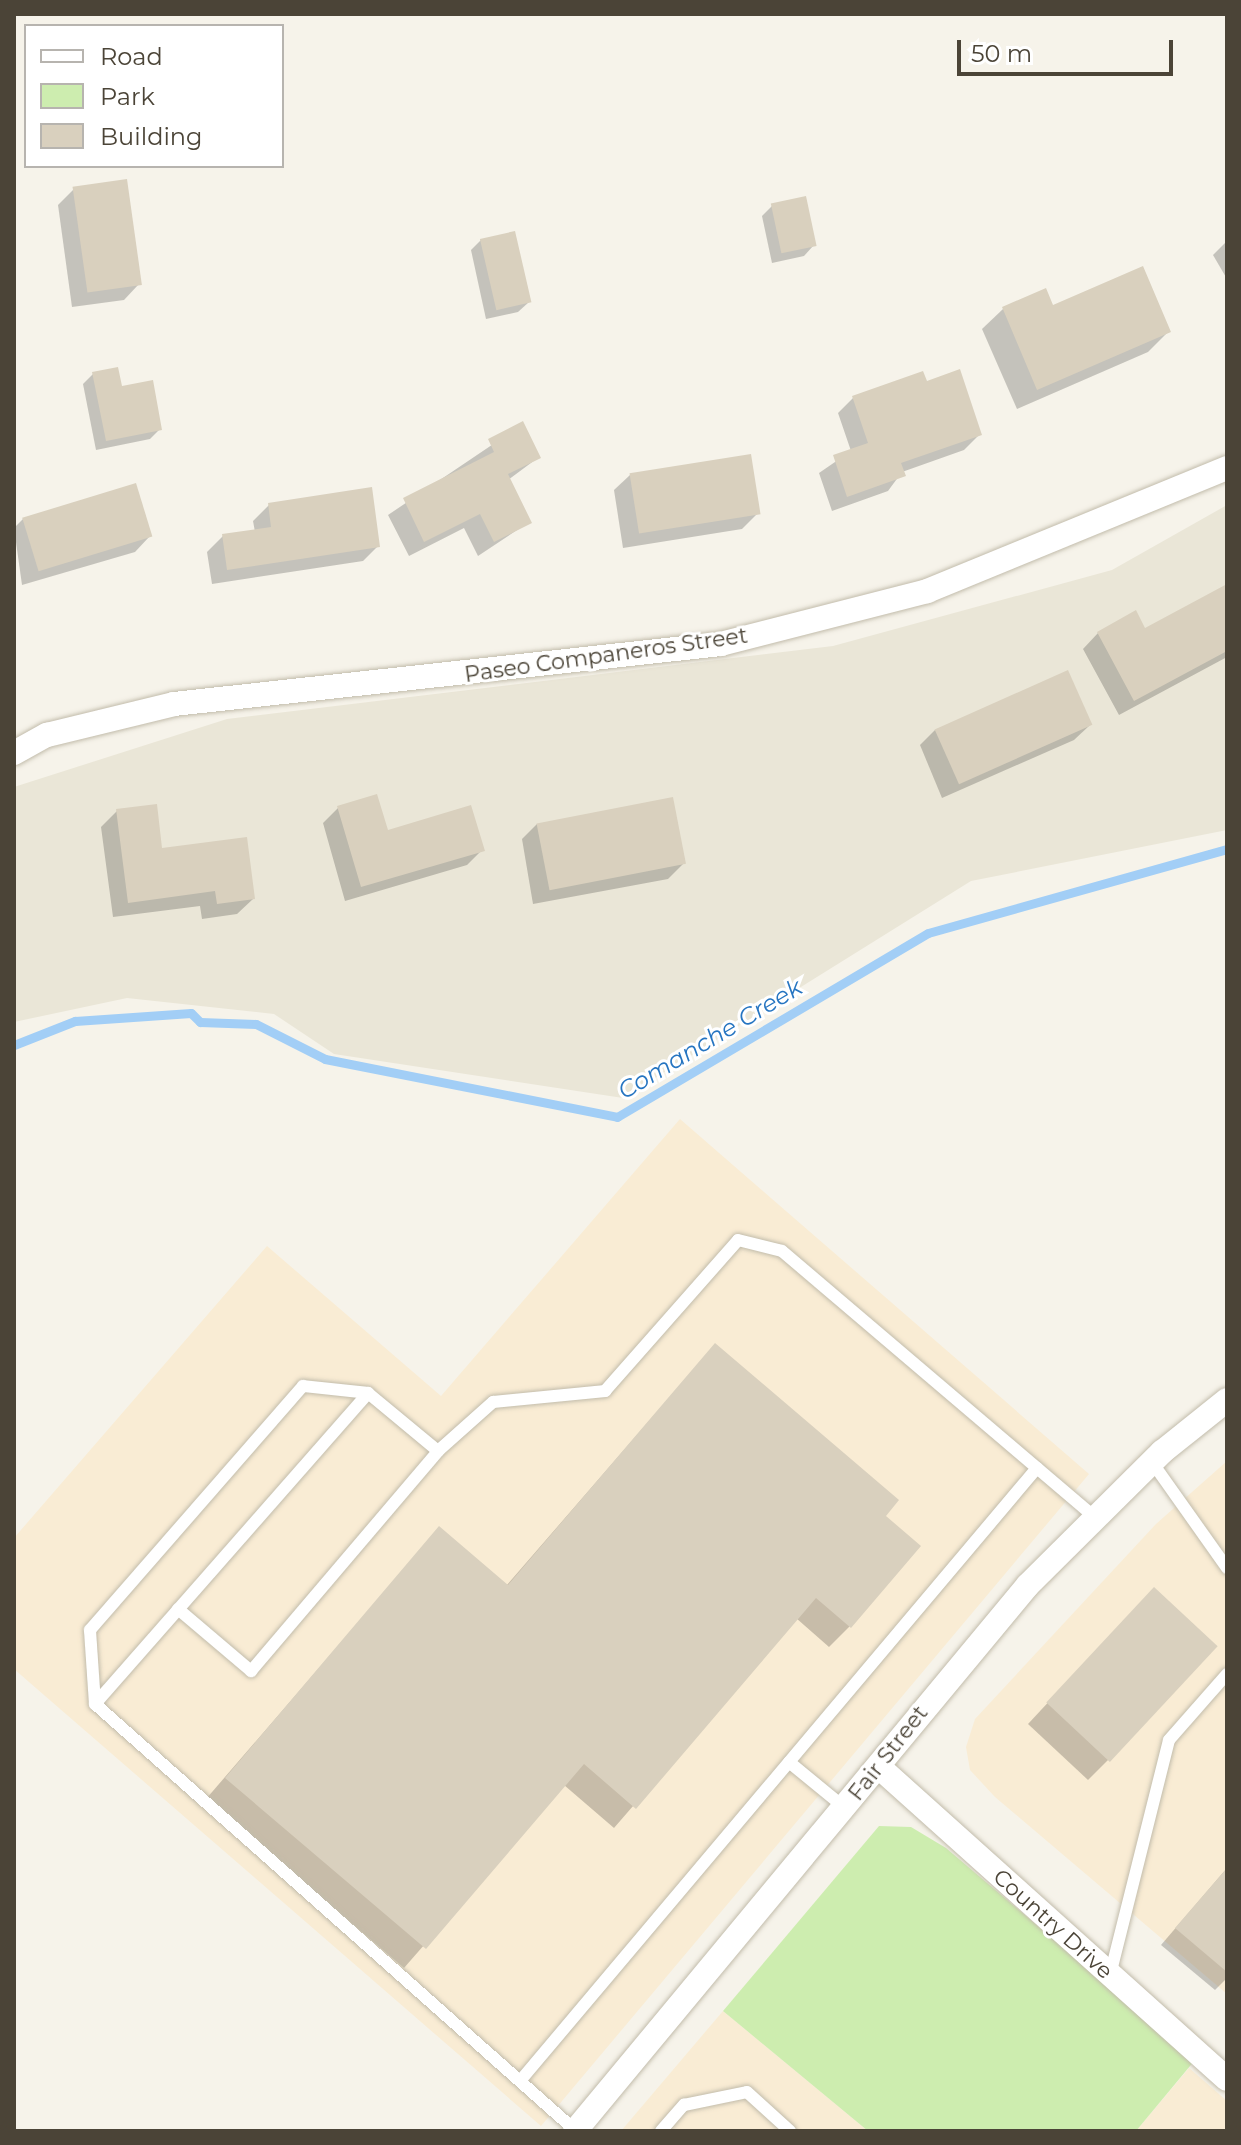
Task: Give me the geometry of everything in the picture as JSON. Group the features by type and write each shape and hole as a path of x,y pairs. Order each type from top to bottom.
{"street":[{"name":"Paseo Companeros Street","path":"14,753 47,735 174,704 721,644 927,591 1227,468"},
{"name":"Fair Street","path":"576,2131 1028,1585 1152,1462 1227,1400"},
{"name":"Country Drive","path":"879,1767 1227,2079"}],"lane":[{"path":"178,1609 251,1671 438,1451 493,1402 605,1391 738,1240 782,1251 1096,1518"},
{"path":"438,1451 368,1393 303,1386 90,1630 95,1704 576,2131"},
{"path":"95,1704 368,1393"},
{"path":"1152,1462 1227,1568"},
{"path":"520,2081 1037,1468"},
{"path":"1110,1975 1169,1740 1227,1674"},
{"path":"789,1762 846,1808"},
{"path":"661,2131 684,2105 747,2092 790,2131"}],"shaded area":[{"path":"1227,505 1227,830 971,881 623,1098 334,1054 274,1014 127,998 14,1022 14,787 227,719 833,646 1112,570"},
{"path":"680,1119 1089,1474 541,2126 14,1669 14,1538 267,1246 441,1396"},
{"path":"1227,1461 1227,1994 995,1797 970,1770 966,1747 975,1719 1156,1524"},
{"path":"723,2011 868,2131 621,2131"},
{"path":"1189,2068 1227,2101 1227,2131 1136,2131"}],"green space":[{"path":"879,1826 911,1827 946,1848 1195,2060 1136,2131 868,2131 723,2011"}],"building":[{"path":"127,179 142,285 87,293 73,187"},
{"path":"806,196 817,246 781,253 771,203"},
{"path":"515,231 531,302 496,310 480,239"},
{"path":"1143,266 1171,332 1037,390 1002,307 1046,288 1053,305"},
{"path":"118,367 122,386 153,380 162,430 106,441 92,372"},
{"path":"960,369 982,435 901,463 906,476 847,497 833,455 868,443 852,396 923,371 927,381"},
{"path":"523,421 541,458 508,474 532,523 494,542 480,514 424,542 403,498 494,452 488,439"},
{"path":"751,454 761,514 639,533 630,473"},
{"path":"136,483 152,537 39,571 22,518"},
{"path":"372,487 380,547 227,570 222,534 271,527 268,503"},
{"path":"1227,584 1227,651 1134,701 1097,632 1136,610 1145,628"},
{"path":"1068,670 1092,725 959,784 935,729"},
{"path":"377,794 388,830 471,805 485,851 361,887 337,806"},
{"path":"673,797 686,864 550,890 537,824"},
{"path":"157,804 162,848 247,837 255,899 217,904 215,891 128,903 116,809"},
{"path":"715,1343 899,1500 886,1516 921,1546 851,1628 816,1598 636,1809 584,1764 426,1949 225,1778 439,1526 508,1585"},
{"path":"1154,1587 1218,1646 1110,1762 1046,1703"},
{"path":"1227,1868 1227,1972 1175,1928"}],"waterway":[{"name":"Comanche Creek","path":"14,1045 75,1021 191,1013 200,1022 256,1024 325,1059 617,1117 928,933 1227,849"}]}
